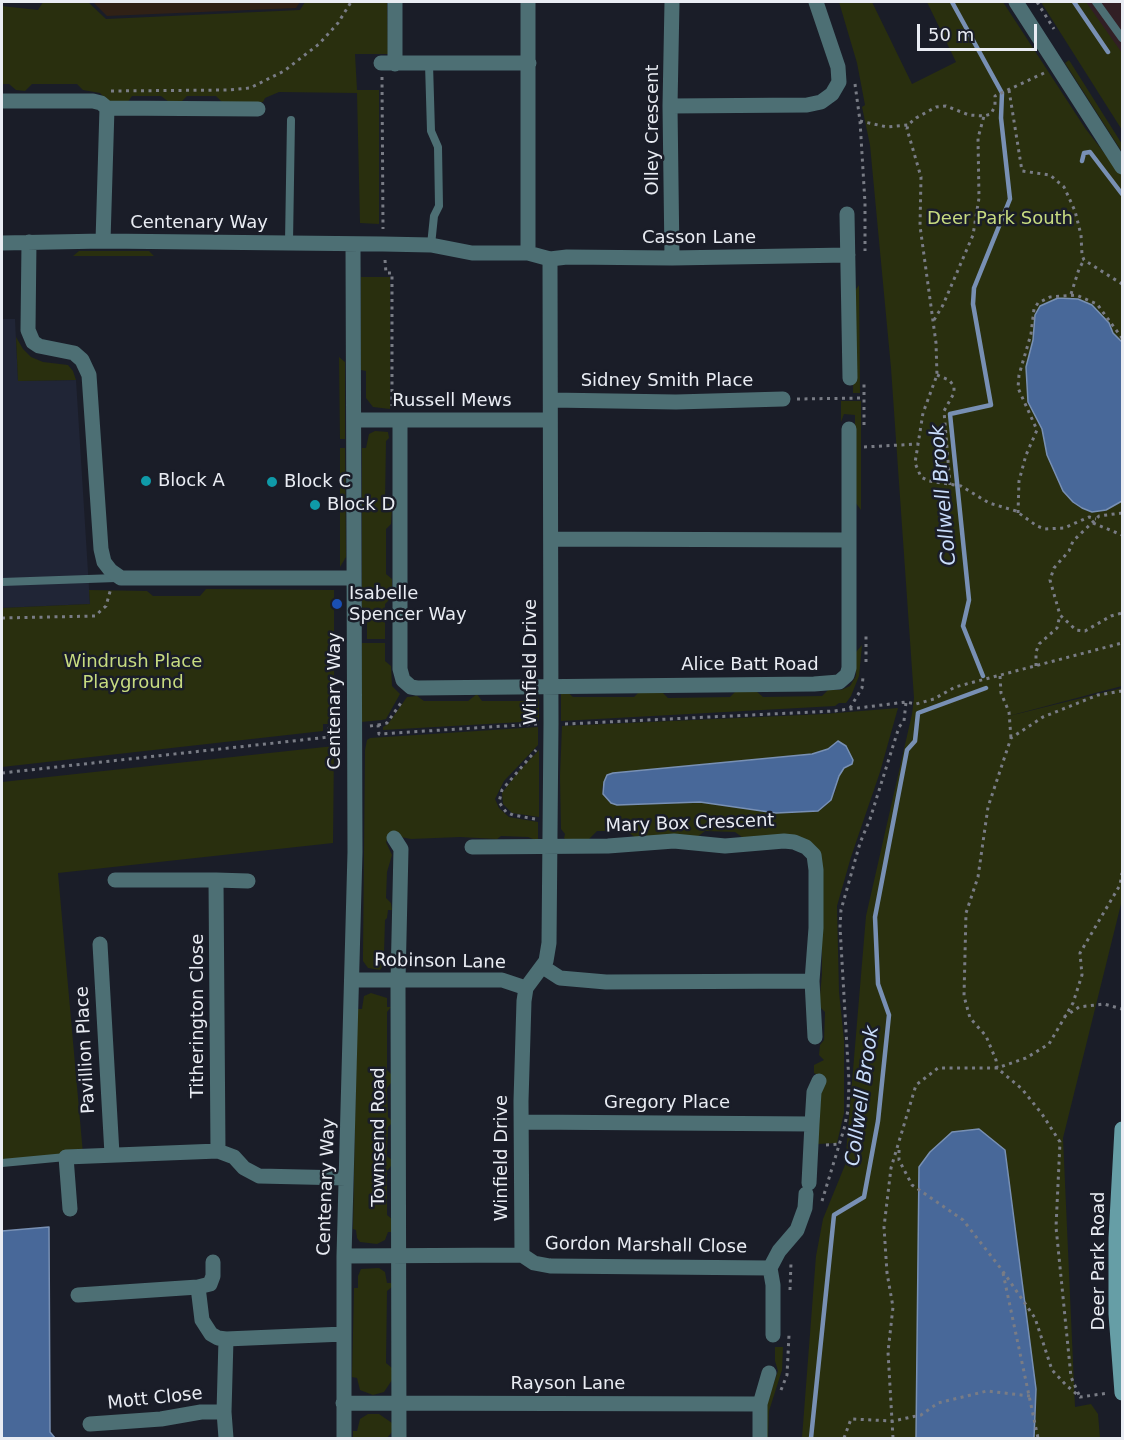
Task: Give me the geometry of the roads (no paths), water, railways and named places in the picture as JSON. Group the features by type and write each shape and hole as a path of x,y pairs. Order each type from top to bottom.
{"street":[{"path":"395,2 388,64 529,63"},
{"path":"528,2 528,253"},
{"name":"Olley Crescent","path":"672,2 670,106 672,258"},
{"path":"670,106 807,105 827,98 839,82 838,67 816,2"},
{"path":"1016,2 1122,167"},
{"path":"2,101 93,100 104,105 258,109"},
{"path":"103,242 104,105"},
{"path":"847,214 850,378"},
{"path":"29,242 28,330 33,342 39,346 74,352 82,360 89,375 101,549 104,562 115,578 353,578"},
{"name":"Centenary Way","path":"2,243 353,244 355,727 352,980 344,1256 344,1438"},
{"path":"353,244 431,245 472,253 528,253 550,259"},
{"name":"Casson Lane","path":"550,259 848,255"},
{"name":"Winfield Drive","path":"522,1255 523,1018 526,988 543,967 548,954 549,942 550,259"},
{"name":"Sidney Smith Place","path":"551,400 675,402 783,399"},
{"name":"Russell Mews","path":"354,420 550,420"},
{"path":"400,420 400,669 403,680 411,687 550,686"},
{"name":"Alice Batt Road","path":"550,686 839,682 847,675 849,668 849,429"},
{"path":"550,539 848,540"},
{"name":"Townsend Road","path":"394,838 401,849 398,981 399,1438"},
{"name":"Mary Box Crescent","path":"472,846 633,846 674,841 725,846 771,841 801,844 810,850 815,860 816,928 812,981 814,1037"},
{"path":"115,880 248,881"},
{"name":"Titherington Close","path":"216,880 218,1151"},
{"name":"Pavillion Place","path":"100,944 112,1154"},
{"path":"543,967 560,978 606,982 812,981"},
{"name":"Robinson Lane","path":"352,980 502,980 526,988"},
{"path":"812,1124 814,1092 819,1081"},
{"name":"Gregory Place","path":"523,1122 812,1124"},
{"name":"Gordon Marshall Close","path":"773,1335 773,1285 770,1268 779,1251 797,1230 805,1209 812,1124"},
{"name":"Deer Park Road","path":"1122,1129 1116,1238 1116,1314 1122,1392"},
{"path":"70,1209 66,1157 218,1151 234,1157 251,1173 259,1176 346,1178"},
{"name":"Gordon Marshall Close","path":"344,1256 522,1255 534,1263 550,1266 770,1268"},
{"path":"78,1295 198,1287 210,1284 213,1276 213,1262"},
{"path":"198,1287 202,1320 211,1335 226,1339 344,1334"},
{"name":"Mott Close","path":"226,1339 224,1412 226,1438"},
{"path":"760,1438 760,1404 769,1373"},
{"name":"Rayson Lane","path":"343,1403 760,1404"},
{"name":"Mott Close","path":"90,1424 161,1419 201,1412 224,1412"}],"lane":[{"path":"1096,2 1122,38"},
{"path":"429,64 430,131 438,147 438,206 434,216 431,245"},
{"path":"289,243 291,120"},
{"path":"2,582 115,578"},
{"path":"2,1163 66,1157"}],"water":[{"path":"1058,298 1078,299 1092,305 1109,323 1113,333 1122,342 1122,501 1106,510 1092,512 1082,508 1063,491 1047,455 1042,429 1028,402 1026,367 1033,340 1035,315 1040,306"},
{"path":"838,741 846,746 853,760 852,764 844,768 831,800 818,811 776,813 700,802 617,805 611,803 603,794 607,775 613,773 812,754 828,749"},
{"path":"979,1129 1005,1150 1036,1389 1034,1438 916,1438 919,1167 930,1152 952,1132"},
{"path":"49,1227 50,1432 55,1438 2,1438 2,1231"}],"waterway":[{"name":"Collwell Brook","path":"952,2 1002,93 1001,118 1010,199 974,288 973,304 991,405 950,414 969,600 963,626 983,676"},
{"path":"1074,2 1108,52"},
{"path":"1082,161 1084,153 1090,152 1122,194"},
{"name":"Collwell Brook","path":"811,1438 834,1215 864,1197 878,1121 889,1015 878,984 875,917 907,750 915,741 918,713 986,688"}],"place":[{"name":"Block A","path":"146,481"},
{"name":"Block C","path":"272,482"},
{"name":"Block D","path":"315,505"},
{"name":"Isabelle Spencer Way","path":"337,604"}],"park label":[{"name":"Deer Park South","path":"1000,219"},
{"name":"Windrush Place Playground","path":"133,672"}]}
